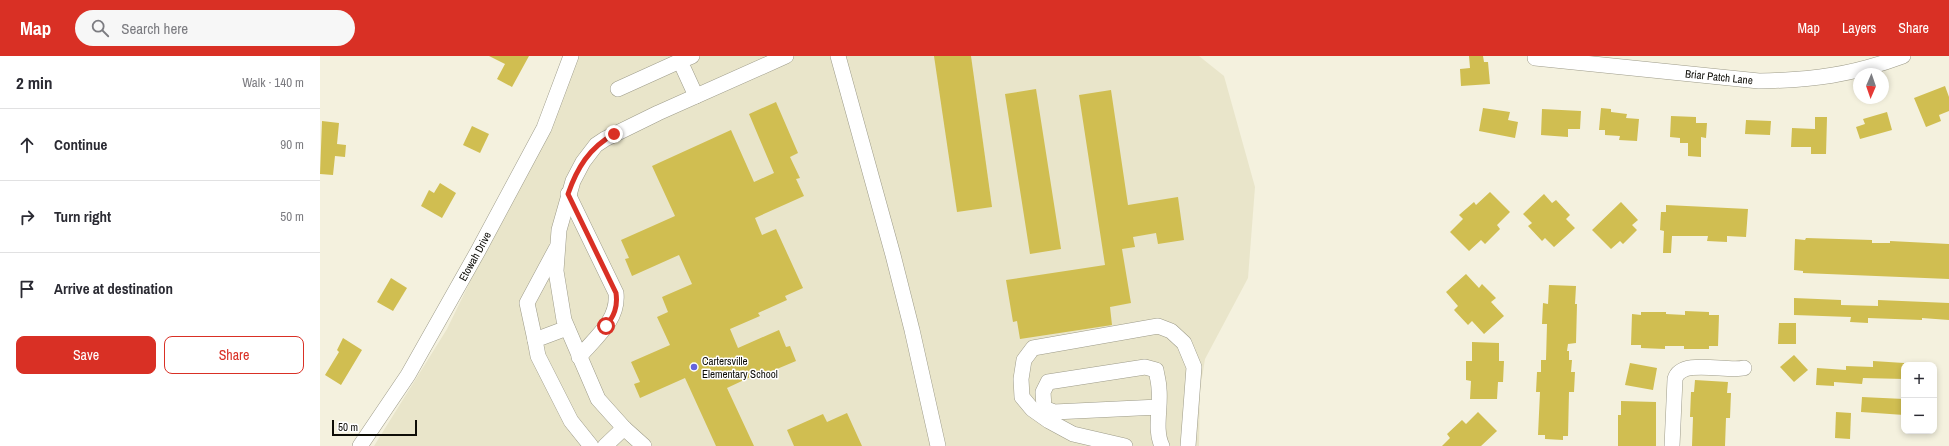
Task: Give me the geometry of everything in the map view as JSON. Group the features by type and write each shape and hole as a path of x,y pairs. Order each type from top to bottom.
{"street":[{"name":"Etowah Drive","path":"360,446 412,369 478,251 544,128 571,56"},
{"path":"644,446 624,428 598,399 564,320 556,271 558,230 568,194 577,171 596,145 614,134 786,56"},
{"path":"838,56 895,262 938,446"},
{"name":"Briar Patch Lane","path":"1535,56 1535,58 1759,81 1795,80 1842,75 1877,66 1903,56"},
{"path":"618,88 686,59 696,96"},
{"path":"568,194 616,293 617,300 613,317 580,357"},
{"path":"558,247 527,303 538,356 571,421 591,446"},
{"path":"1124,446 1073,434 1049,421 1032,409 1022,396 1021,379 1024,360 1033,348 1158,326 1171,331 1184,343 1194,367 1188,446"},
{"path":"534,340 567,328"},
{"path":"1159,407 1054,412 1044,408 1043,392 1048,382 1145,367 1156,370 1159,389 1159,407 1159,440 1162,446"},
{"path":"1672,446 1675,378 1678,371 1687,367 1744,368"},
{"path":"605,446 624,428"}],"shaded area":[{"path":"578,56 1199,56 1224,76 1255,187 1248,278 1205,359 1200,390 1199,446 374,446 447,329 487,247 551,128"}],"building":[{"path":"489,56 529,56 512,87 497,79 505,64"},
{"path":"934,56 971,56 992,207 957,212"},
{"path":"1469,56 1483,56 1484,62 1488,62 1490,84 1461,86 1460,69 1470,68"},
{"path":"1945,86 1949,97 1949,111 1939,115 1941,121 1926,127 1914,98"},
{"path":"1036,89 1061,249 1030,254 1005,94"},
{"path":"1111,90 1128,205 1178,197 1184,240 1158,244 1156,233 1133,237 1135,247 1122,249 1131,303 1110,307 1112,325 1020,339 1017,321 1013,322 1006,280 1105,265 1079,95"},
{"path":"776,102 798,153 790,157 800,178 796,179 804,196 755,218 762,235 776,229 803,288 785,296 787,300 758,313 760,316 730,329 738,348 779,330 786,347 790,346 796,361 760,376 759,373 727,388 754,446 716,446 685,378 640,398 634,384 640,382 631,362 670,345 657,317 668,312 662,297 692,284 679,255 632,276 625,259 629,258 621,240 675,216 652,166 731,130 754,182 774,173 749,114"},
{"path":"1483,108 1510,112 1508,120 1518,122 1515,138 1479,131"},
{"path":"1601,108 1611,109 1611,112 1627,114 1626,118 1639,119 1637,141 1619,140 1620,136 1605,135 1605,130 1599,130"},
{"path":"1542,109 1581,111 1580,129 1568,129 1568,137 1541,135"},
{"path":"1887,112 1892,130 1860,139 1856,127 1865,124 1863,119"},
{"path":"1671,116 1696,117 1696,123 1707,123 1706,138 1701,137 1701,157 1688,156 1688,143 1680,143 1680,138 1670,137"},
{"path":"1815,117 1827,117 1826,154 1811,154 1811,147 1791,147 1792,128 1815,129"},
{"path":"1746,120 1771,121 1770,135 1745,134"},
{"path":"322,121 339,123 337,144 346,145 345,157 335,156 333,175 320,174"},
{"path":"472,126 489,134 480,153 463,145"},
{"path":"440,183 456,193 442,218 421,206 429,190 434,193"},
{"path":"1490,192 1510,212 1497,225 1500,229 1485,244 1481,240 1469,251 1450,232 1463,219 1459,215 1474,202 1476,205"},
{"path":"1544,194 1552,203 1556,200 1570,215 1566,219 1575,228 1554,247 1545,238 1542,241 1528,226 1532,223 1523,214"},
{"path":"1621,202 1638,220 1632,225 1637,230 1623,244 1620,241 1611,249 1592,230"},
{"path":"1666,205 1748,209 1746,237 1727,236 1727,242 1707,241 1708,236 1672,236 1671,253 1663,253 1664,231 1660,230 1661,212 1666,212"},
{"path":"1806,238 1872,240 1872,243 1890,243 1890,241 1949,244 1949,279 1803,273 1803,271 1794,270 1795,239 1805,240"},
{"path":"1466,274 1479,288 1482,284 1496,298 1491,302 1504,316 1484,334 1472,321 1468,325 1454,310 1458,306 1446,292"},
{"path":"391,278 407,288 393,311 377,302"},
{"path":"1549,285 1576,286 1576,343 1568,344 1567,351 1569,351 1569,360 1572,360 1571,372 1575,372 1574,392 1569,392 1568,436 1563,436 1563,440 1545,439 1545,435 1538,435 1540,392 1536,392 1537,372 1541,372 1541,360 1546,360 1547,324 1542,324 1543,303 1548,304"},
{"path":"1794,298 1841,300 1841,305 1878,306 1878,300 1949,303 1949,320 1922,318 1922,320 1868,318 1868,323 1850,322 1851,317 1794,315"},
{"path":"1685,311 1709,312 1709,315 1719,315 1718,346 1709,346 1709,349 1684,349 1684,346 1665,346 1665,349 1641,348 1641,345 1631,345 1632,314 1641,315 1641,312 1666,312 1666,314 1685,315"},
{"path":"1779,323 1796,323 1796,344 1778,344"},
{"path":"343,338 362,350 341,385 325,375 339,352 337,350"},
{"path":"1472,342 1499,343 1499,361 1504,361 1503,382 1498,382 1497,399 1470,399 1471,381 1466,380 1466,361 1472,361"},
{"path":"1794,355 1808,370 1794,382 1780,367"},
{"path":"1873,361 1901,363 1901,379 1863,378 1862,384 1834,382 1834,386 1816,385 1817,368 1846,370 1846,366 1873,367"},
{"path":"1630,363 1657,368 1653,390 1625,385"},
{"path":"1695,380 1728,382 1727,393 1731,393 1730,418 1726,418 1725,446 1692,446 1693,417 1690,417 1691,392 1694,392"},
{"path":"1862,397 1901,399 1901,415 1861,412"},
{"path":"1621,401 1656,402 1656,446 1618,446 1618,415 1621,415"},
{"path":"1478,412 1497,431 1481,446 1442,446 1450,438 1447,434 1462,420 1466,424"},
{"path":"1836,412 1851,413 1850,439 1835,438"},
{"path":"847,413 862,446 794,446 787,430 823,414 827,422"}],"place":[{"name":"Cartersville Elementary School","path":"694,367"}],"route":[{"path":"606,326 616,310 616,293 568,194 577,171 596,145 605,138 614,134"}]}
